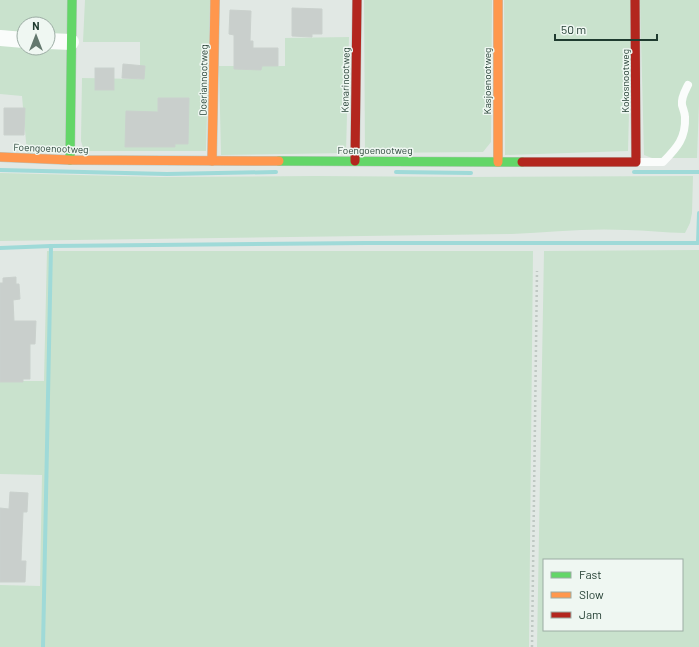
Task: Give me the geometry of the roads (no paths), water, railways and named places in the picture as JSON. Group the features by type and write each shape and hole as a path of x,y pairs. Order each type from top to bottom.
{"street":[{"path":"70,160 72,0"},
{"name":"Doeriannootweg","path":"212,161 215,0"},
{"name":"Kenarinootweg","path":"355,161 357,0"},
{"name":"Kasjoenootweg","path":"498,0 498,162"},
{"name":"Kokosnootweg","path":"635,0 636,162"},
{"path":"0,38 16,39"},
{"path":"56,41 71,42"},
{"name":"Foengoenootweg","path":"0,157 70,160 636,162"}],"lane":[{"name":"Foengoenootweg","path":"636,162 663,162 674,152 684,134 685,116 682,105 682,97 688,85"}],"waterway":[{"path":"0,170 167,174 276,172"},
{"path":"396,172 471,173"},
{"path":"634,172 699,172"},
{"path":"43,647 51,246 366,243 698,243 699,213"},
{"path":"0,248 51,246"}]}
